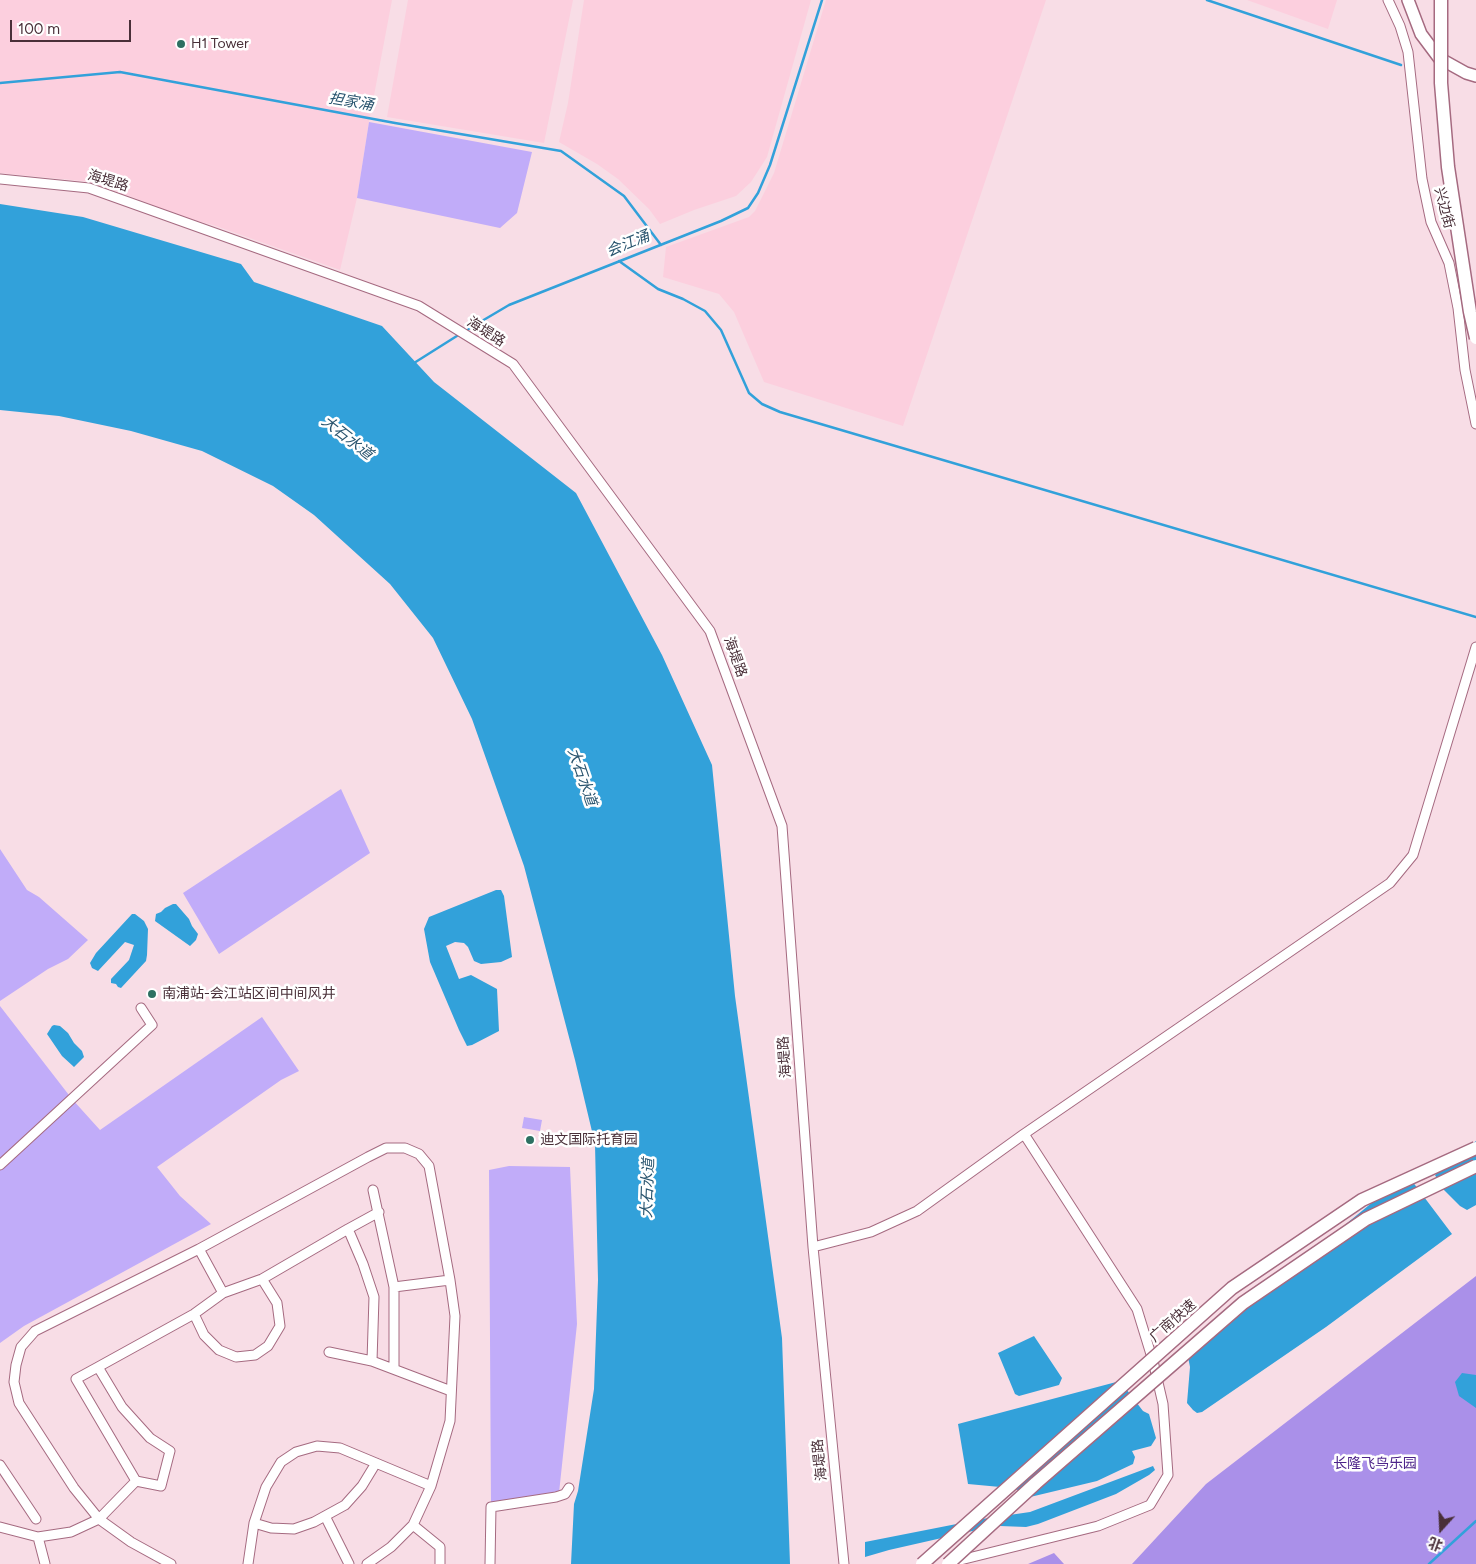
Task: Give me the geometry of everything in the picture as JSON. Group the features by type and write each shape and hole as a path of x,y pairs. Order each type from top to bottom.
{"highway":[{"path":"1441,0 1441,83 1448,167 1470,312 1476,338"},
{"path":"1441,83 1449,0"},
{"name":"广南快速","path":"922,1564 1232,1288 1362,1200 1476,1148"},
{"path":"948,1564 1036,1483 1243,1303 1366,1219 1476,1166"}],"main road":[{"path":"1408,0 1421,34 1439,58 1466,73 1476,76"}],"street":[{"name":"兴边街","path":"1389,2 1400,26 1408,52 1422,178 1431,222 1449,263 1476,424"},
{"name":"海堤路","path":"0,179 90,188 419,306 513,364 710,631 782,826 813,1247 844,1564"},
{"path":"813,1247 871,1232 917,1210 1390,882 1413,856 1476,647"},
{"path":"0,1165 152,1025 141,1008"},
{"path":"943,1564 1098,1526 1150,1505 1168,1475 1164,1404 1137,1309 1024,1134"},
{"path":"171,1564 131,1542 99,1520 74,1488 19,1403 14,1382 21,1347 35,1331 199,1249 368,1157 386,1148 405,1148 419,1154 429,1166 450,1280 455,1316 450,1420 431,1486 413,1525 391,1547 367,1564"},
{"path":"374,1190 394,1287 394,1369"},
{"path":"98,1367 122,1407 150,1438 170,1450 161,1486 136,1481 76,1379 194,1314 223,1293 262,1279 379,1212"},
{"path":"348,1229 363,1264 374,1297 372,1362"},
{"path":"199,1249 223,1293"},
{"path":"194,1314 204,1335 219,1350 236,1357 255,1355 268,1346 280,1326 277,1303 262,1279"},
{"path":"394,1287 450,1280"},
{"path":"329,1352 394,1369 451,1391"},
{"path":"248,1564 254,1523 266,1487 281,1462 296,1452 318,1446 340,1448 431,1486"},
{"path":"254,1523 271,1528 294,1529 314,1522 345,1505 362,1486 376,1463"},
{"path":"0,1465 36,1519"},
{"path":"0,1527 38,1537 71,1532 99,1520 136,1481"},
{"path":"490,1564 491,1507 556,1497 565,1494 569,1488"},
{"path":"325,1516 349,1564"},
{"path":"413,1525 440,1547 440,1564"},
{"path":"38,1537 47,1564"}],"shaded area":[{"path":"0,0 392,0 357,198 340,270 213,225 189,219 93,182 0,173"},
{"path":"408,0 573,0 544,143 387,117"},
{"path":"584,0 811,0 767,157 751,182 736,196 660,224 649,209 618,179 597,164 559,142 568,103"},
{"path":"826,0 1046,0 903,426 764,382 734,312 719,294 663,277 666,247 749,217 755,211 774,173"},
{"path":"1247,0 1337,0 1328,29"},
{"path":"369,122 532,152 517,213 500,228 357,198"},
{"path":"341,789 370,853 219,954 183,893"},
{"path":"0,849 27,890 39,897 88,940 68,959 48,969 0,1001"},
{"path":"0,1006 72,1099 100,1130 262,1017 299,1071 281,1080 157,1167 180,1196 211,1224 24,1326 0,1343"},
{"path":"524,1117 542,1120 540,1131 522,1128"},
{"path":"509,1166 570,1167 577,1324 559,1493 491,1507 489,1170"}],"green space":[{"name":"长隆飞鸟乐园","path":"1476,1276 1476,1564 1132,1564 1206,1484"},
{"path":"1054,1553 1064,1564 1028,1564"}],"water":[{"name":"大石水道","path":"0,204 83,217 241,264 254,282 382,326 434,382 576,493 662,655 712,765 735,996 782,1338 790,1564 571,1564 574,1504 578,1491 594,1389 598,1280 595,1144 524,866 472,719 433,638 390,584 314,515 273,486 202,451 131,431 59,416 0,410"},
{"path":"496,890 501,890 504,896 512,957 501,962 481,964 474,961 468,947 464,943 455,942 446,946 459,979 471,975 497,989 499,1031 467,1046 430,962 424,929 429,917"},
{"path":"176,904 189,919 198,934 196,940 190,946 155,921 156,914"},
{"path":"132,914 135,914 144,921 148,929 147,955 146,961 121,988 111,983 111,979 129,960 134,945 125,942 98,971 92,968 90,963 96,953"},
{"path":"54,1025 60,1026 68,1033 82,1051 84,1057 74,1067 62,1056 47,1034"},
{"path":"1476,1141 1476,1205 1467,1210 1460,1206 1442,1188 1435,1175"},
{"path":"1412,1181 1452,1234 1326,1327 1202,1412 1197,1413 1193,1410 1187,1403 1190,1367 1186,1347 1233,1317 1374,1201"},
{"path":"1034,1336 1062,1378 1059,1385 1019,1396 1015,1394 998,1353"},
{"path":"1462,1373 1476,1375 1476,1408 1459,1396 1455,1382"},
{"path":"1120,1381 1143,1411 1149,1414 1156,1438 1151,1446 1132,1451 1135,1457 1133,1464 1097,1481 1026,1498 1018,1490 1011,1488 968,1484 958,1424"},
{"path":"1153,1466 1155,1470 1149,1475 1116,1494 1038,1524 1026,1527 1000,1526 977,1530 865,1557 865,1542 982,1519 1030,1512"}],"waterway":[{"name":"会江涌","path":"465,331 509,305 721,221 748,208 758,193 770,165 822,0"},
{"path":"1207,0 1401,65"},
{"name":"担家涌","path":"0,83 120,72 395,123 561,151 624,196 661,245"},
{"path":"619,261 658,289 683,299 705,311 721,330 749,393 762,404 780,412 1476,617"},
{"name":"会江涌","path":"414,363 460,334"},
{"path":"1429,1564 1476,1521"}],"place":[{"name":"H1 Tower","path":"181,44"},
{"name":"南浦站-会江站区间中间风井","path":"152,994"},
{"name":"迪文国际托育园","path":"530,1140"}]}
